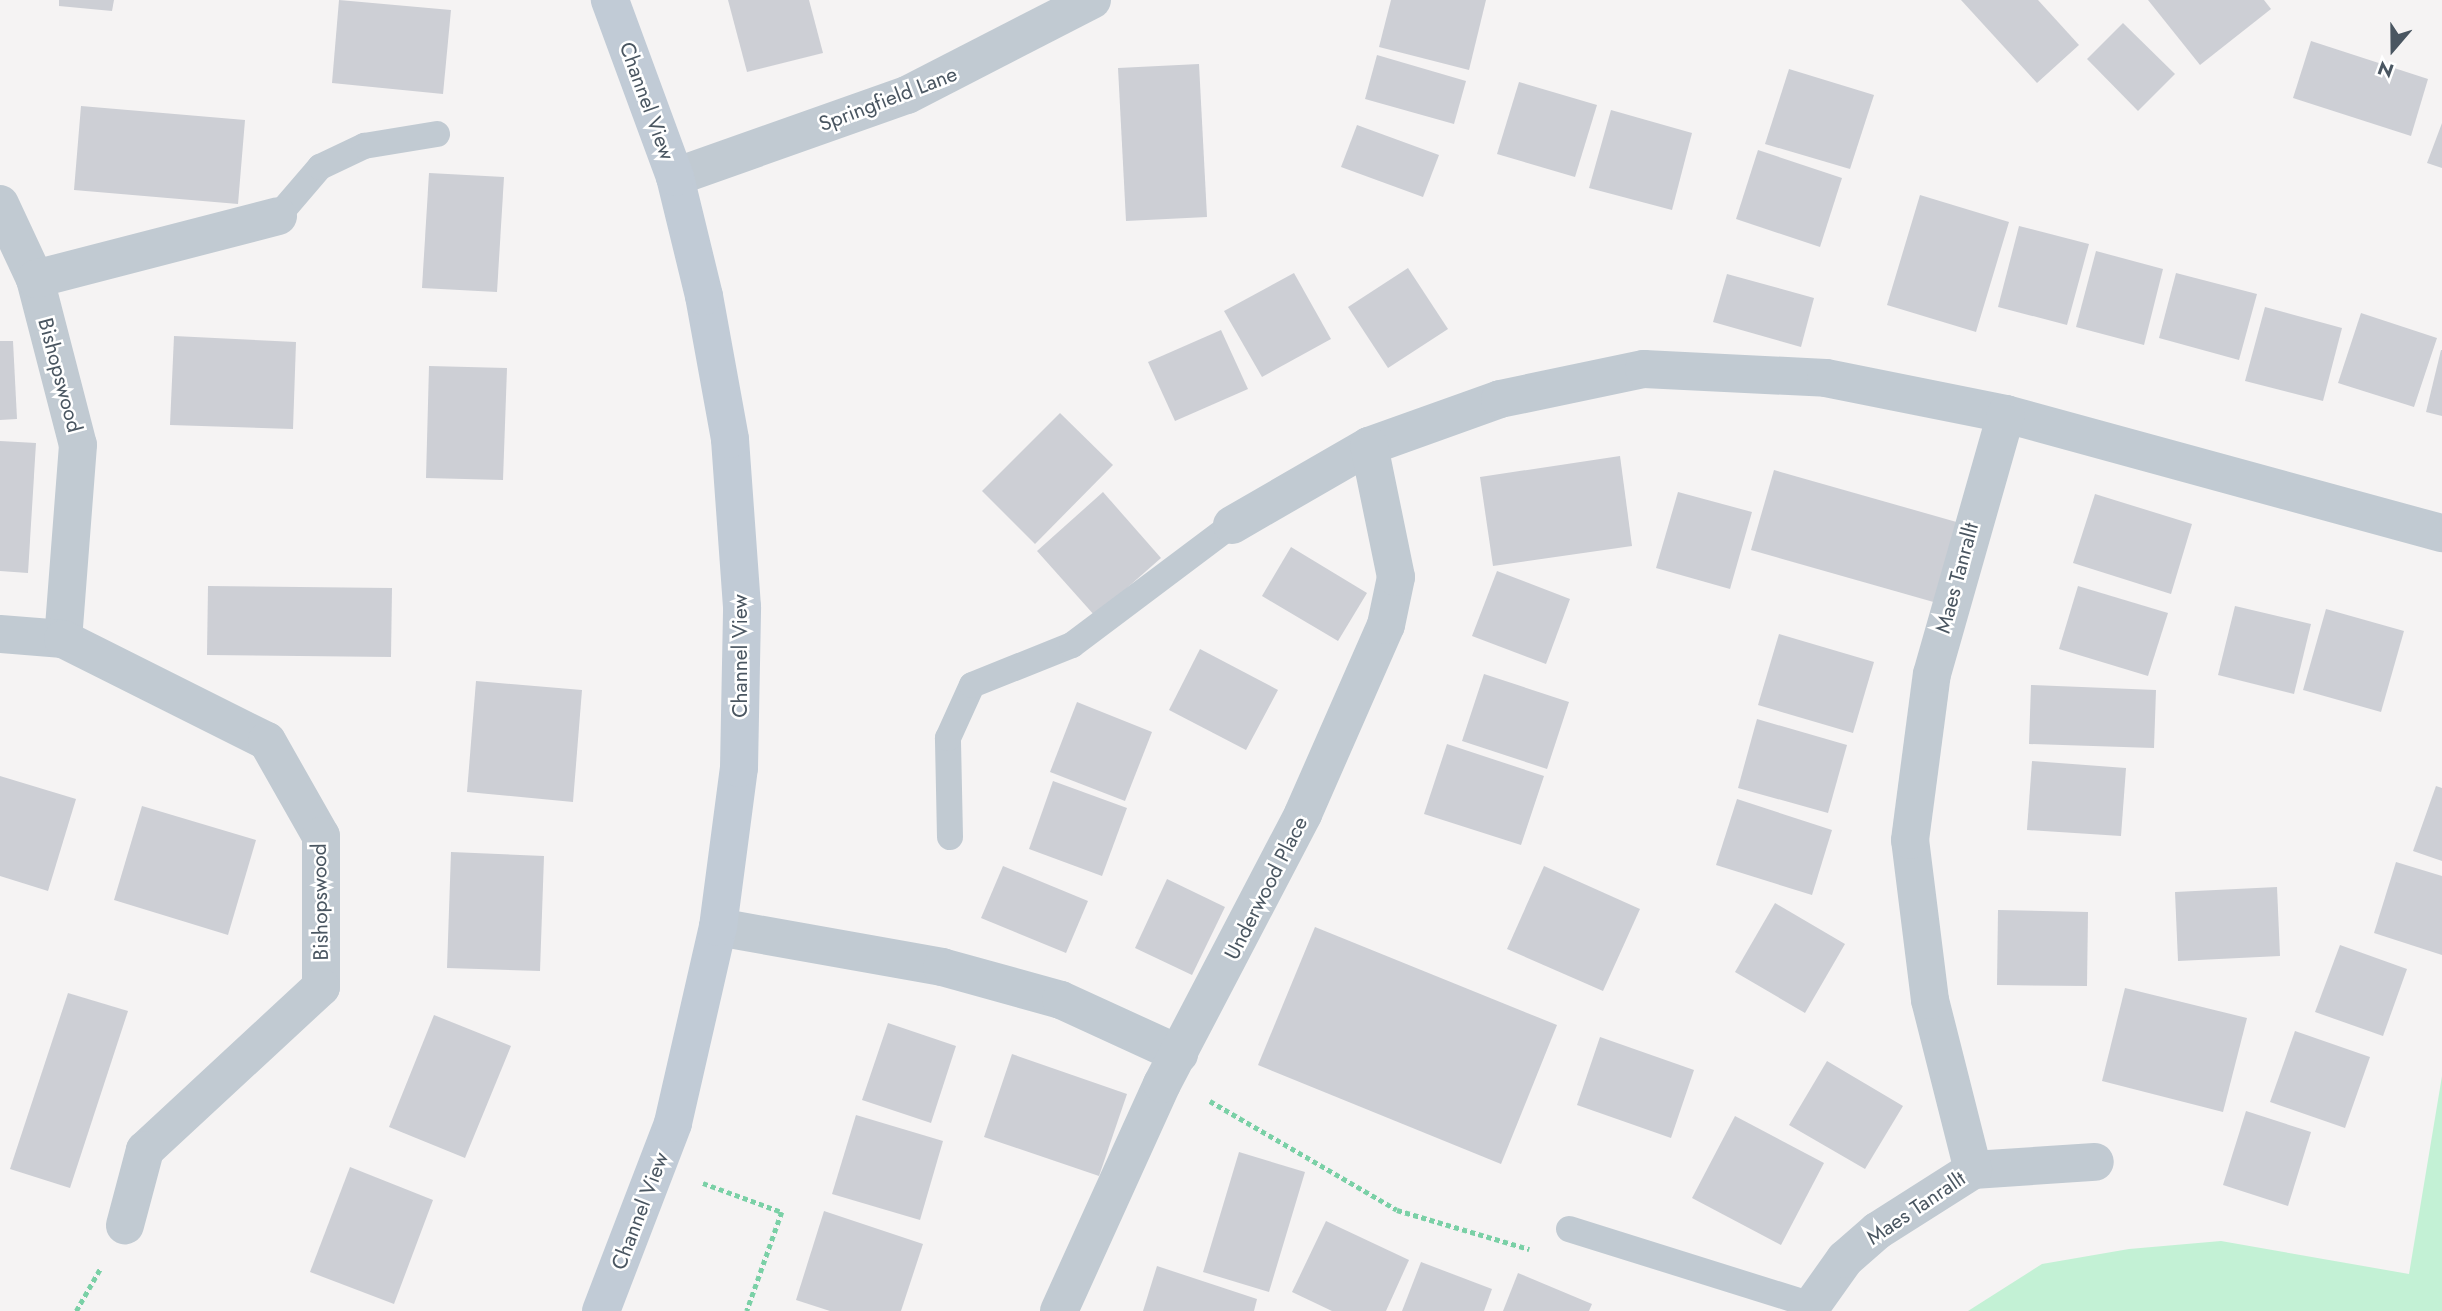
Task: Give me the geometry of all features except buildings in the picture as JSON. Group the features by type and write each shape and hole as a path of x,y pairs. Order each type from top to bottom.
{"street":[{"name":"Channel View","path":"601,1311 673,1123 718,928 739,768 742,607 730,439 675,177 610,0"},
{"name":"Springfield Lane","path":"675,177 907,95 1092,0"},
{"name":"Bishopswood","path":"0,204 35,279 78,445 63,639"},
{"path":"35,279 278,216"},
{"path":"1231,525 1369,446 1500,399 1644,369 1826,378 2006,414 2442,533"},
{"name":"Maes Tanrallt","path":"1810,1308 1845,1259 1877,1231 1973,1170 1930,1000 1910,840 1932,674 2006,414"},
{"name":"Underwood Place","path":"1059,1311 1171,1069 1303,814 1386,625 1396,577 1369,446"},
{"name":"Bishopswood","path":"0,634 63,639 267,741 321,836 321,987 145,1150 125,1225"},
{"path":"718,928 942,967 1060,1000 1171,1069"},
{"path":"1973,1170 2095,1162"}],"lane":[{"path":"278,216 320,167 364,146 437,134"},
{"path":"950,837 948,738 972,685 1072,645 1231,525"},
{"path":"1569,1229 1810,1308"}],"path":[{"path":"1171,1069 1397,1210 1535,1250"},
{"path":"657,1166 782,1212 747,1311"}],"green space":[{"path":"2442,1076 2442,1311 1968,1311 2042,1264 2129,1249 2221,1241 2409,1274"}]}
